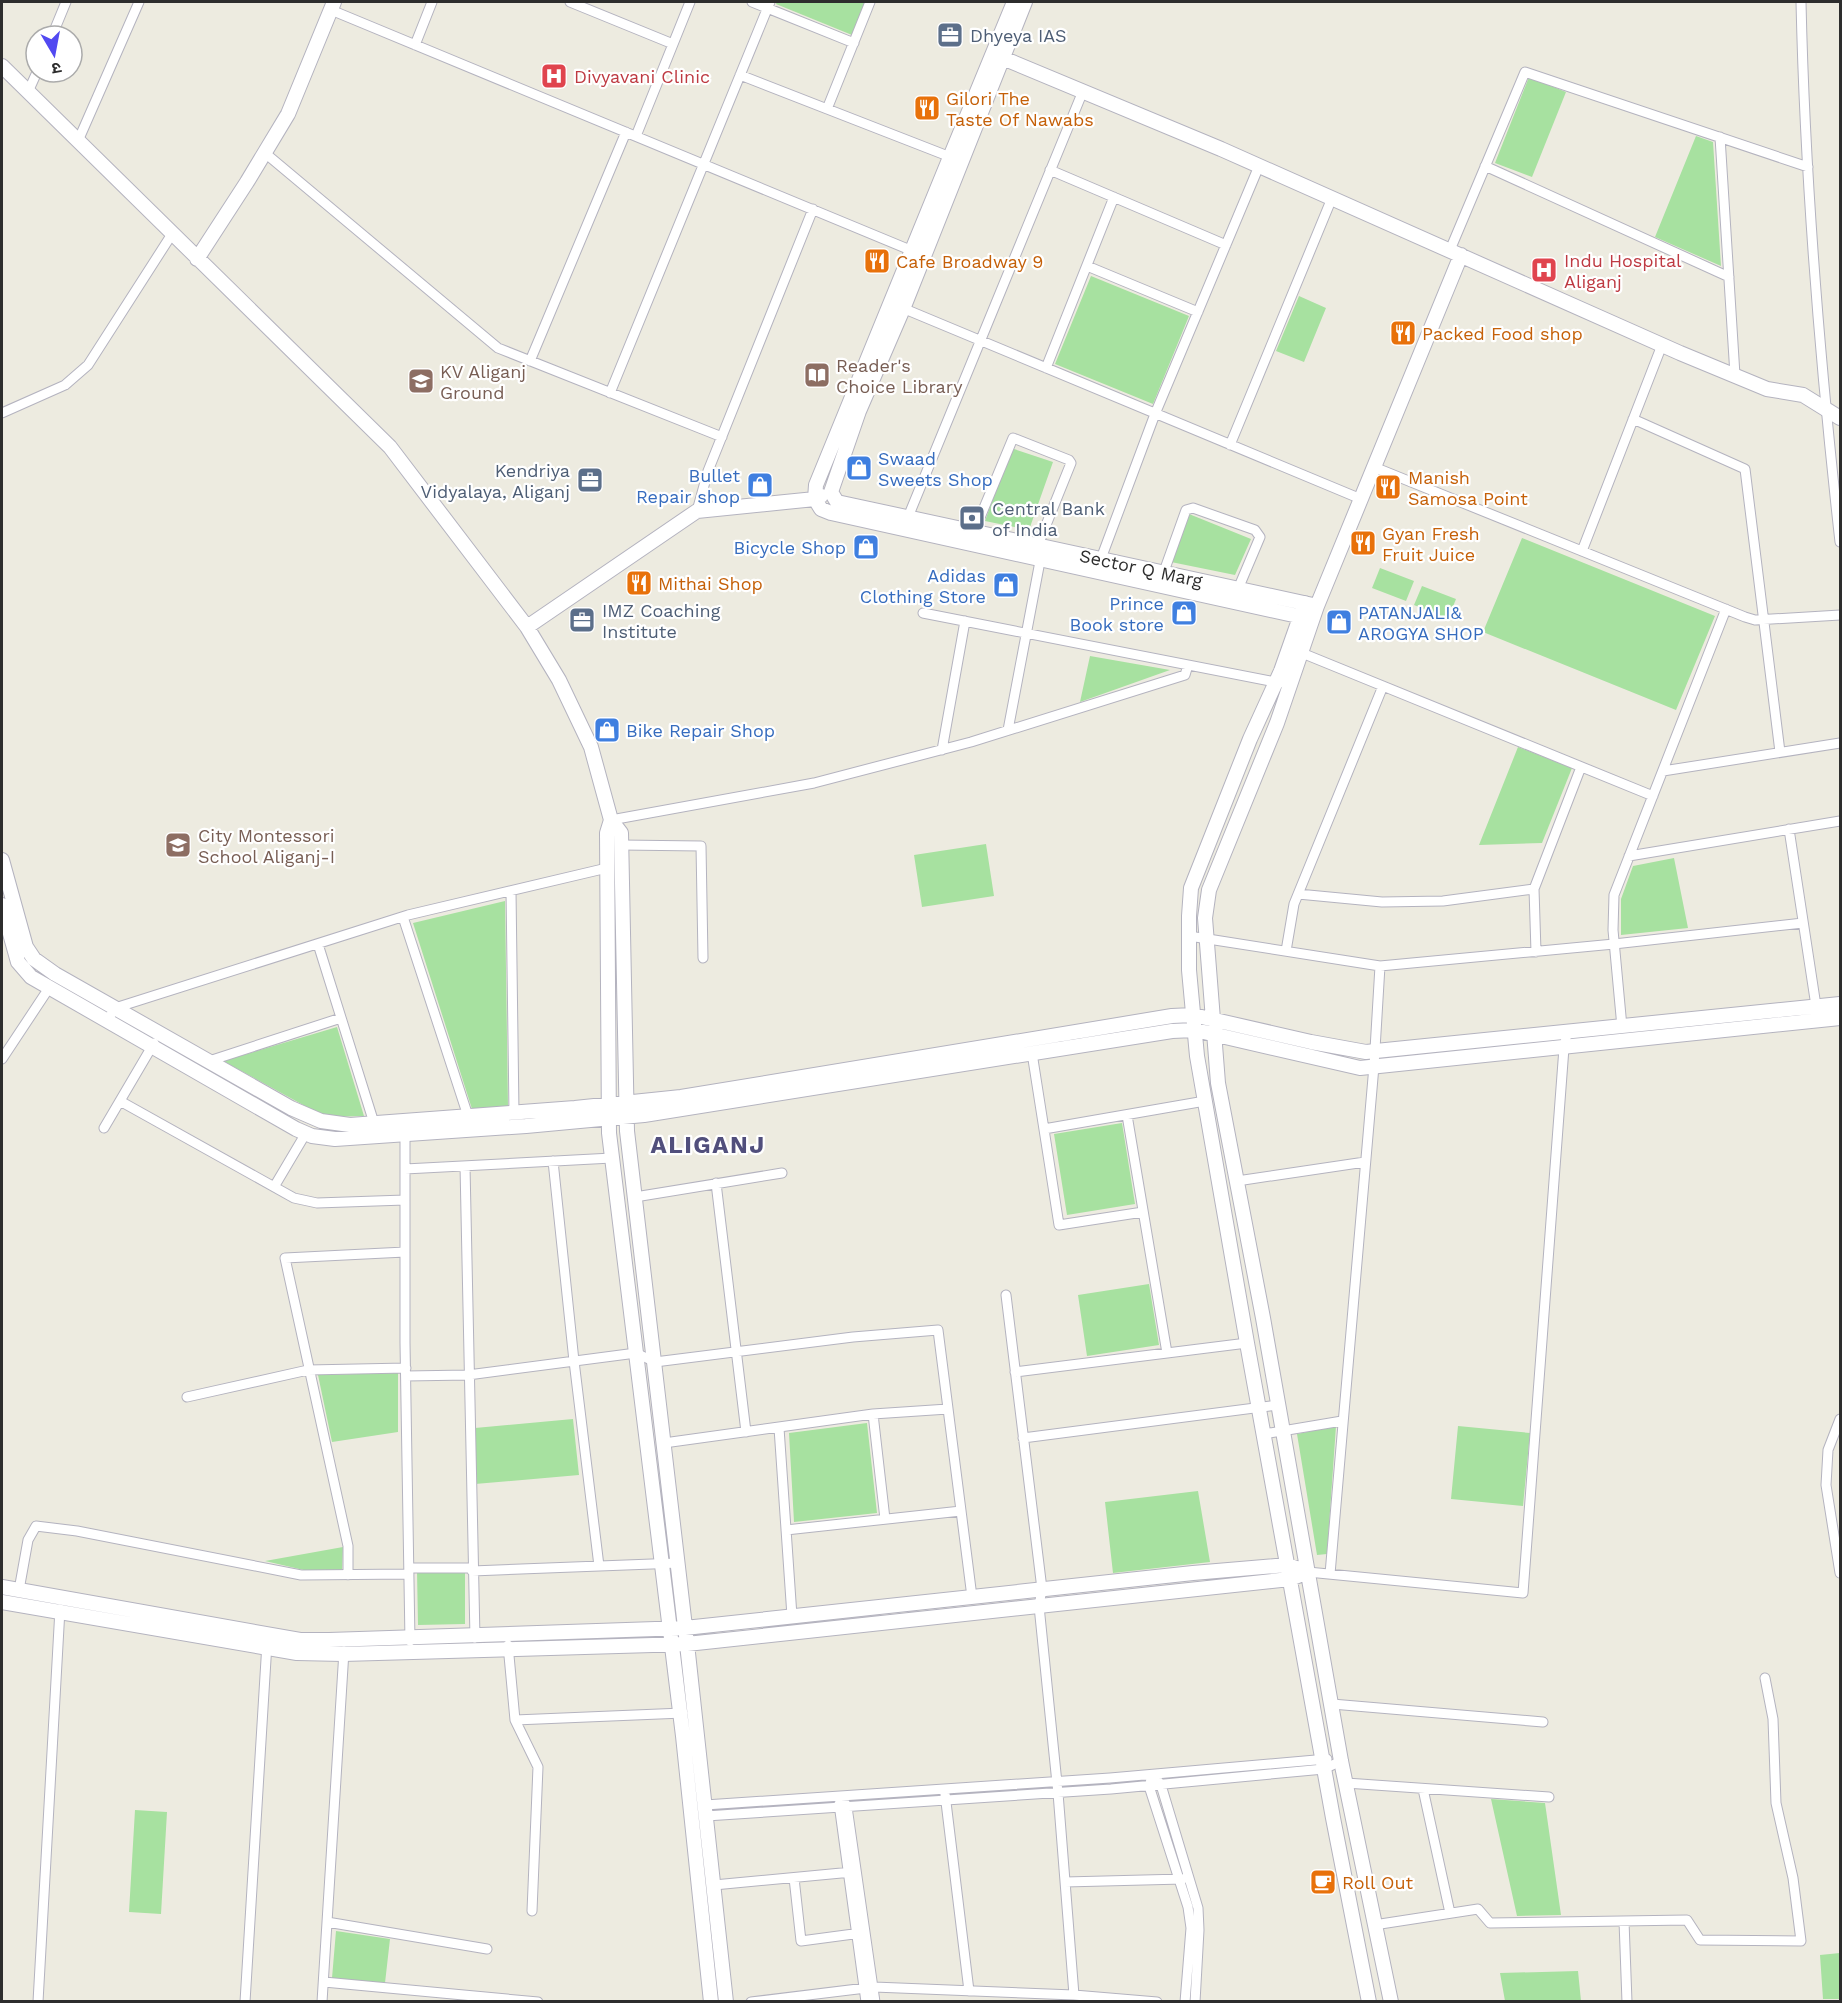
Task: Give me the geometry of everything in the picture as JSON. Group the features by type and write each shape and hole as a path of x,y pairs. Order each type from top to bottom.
{"street":[{"path":"57,24 66,2"},
{"path":"78,141 139,2"},
{"path":"415,45 432,2"},
{"path":"570,2 673,44"},
{"path":"636,136 690,2"},
{"path":"752,2 769,5 854,43"},
{"path":"827,109 870,2"},
{"path":"1014,2 998,56 957,160 917,253 889,303 816,485 814,499 821,509 831,513 974,532 1038,552"},
{"path":"998,56 1025,2"},
{"path":"1801,2 1803,98 1826,409 1840,542"},
{"path":"610,393 769,5"},
{"path":"197,259 288,114 333,6 415,45 917,253"},
{"path":"998,56 1259,165 1662,345 1767,389 1803,395 1840,418"},
{"path":"2,66 390,447 527,627 559,680 591,747 611,820 621,833 626,1110 726,2001"},
{"path":"1391,2001 1341,1761 1283,1431 1218,1083 1204,918 1209,890 1277,723 1283,684 1309,611 1374,467 1456,253 1485,166 1525,72 1808,167"},
{"path":"740,75 957,160"},
{"path":"28,93 32,84"},
{"path":"906,523 1083,91"},
{"path":"530,361 626,132"},
{"path":"1720,137 1735,375"},
{"path":"265,153 498,348 722,437"},
{"path":"1099,565 1155,414 1259,165"},
{"path":"1485,166 1729,277"},
{"path":"1050,170 1226,245"},
{"path":"1046,368 1114,197"},
{"path":"1230,445 1332,198"},
{"path":"697,511 708,471 813,209"},
{"path":"2,413 65,385 88,365 172,234"},
{"path":"527,627 697,511 814,499 831,492 859,411 903,309 917,253"},
{"path":"1087,266 1198,312"},
{"path":"889,303 1361,499"},
{"path":"1582,551 1662,345"},
{"path":"1633,419 1745,469 1780,752"},
{"path":"974,532 1013,438 1070,460 1071,463 1038,552 1027,633 1008,730"},
{"path":"1374,467 1755,620 1840,615"},
{"path":"831,492 837,502 906,523 1309,611"},
{"path":"1162,579 1186,510 1193,508 1259,533 1260,537 1238,589"},
{"name":"Sector Q Marg","path":"1162,579 1238,589 1309,611"},
{"path":"1622,1027 1614,944 1614,895 1726,609"},
{"path":"923,613 1283,684"},
{"path":"942,750 965,621"},
{"path":"1295,650 1653,796"},
{"path":"611,820 814,783 942,750 1185,675 1188,665"},
{"path":"1283,684 1250,739 1191,888 1189,970 1205,1101 1247,1343 1323,1764 1369,2001"},
{"path":"1286,951 1294,904 1383,686"},
{"path":"1663,771 1840,743"},
{"path":"1536,952 1534,889 1581,767"},
{"path":"611,820 607,833 607,868 609,1112 612,1158 672,1644 711,2001"},
{"path":"1629,856 1840,821"},
{"path":"1789,830 1816,1006"},
{"path":"621,844 701,846 703,958"},
{"path":"2,860 9,923 18,962 31,977 306,1133 335,1139 468,1116 609,1112"},
{"path":"107,1021 115,1008 403,917 607,868"},
{"path":"1298,894 1390,902 1443,901 1534,889"},
{"path":"511,891 514,1113"},
{"path":"2,905 9,923 34,959 55,974 291,1108 321,1121 350,1125 374,1124 405,1128 609,1112 681,1097 1032,1053 1172,1031 1195,1030 1360,1068 1840,1018"},
{"path":"403,917 468,1116"},
{"path":"1189,936 1380,966 1536,952 1803,923"},
{"path":"318,944 374,1124"},
{"path":"1330,1574 1374,1066 1380,966"},
{"path":"2,1059 50,988"},
{"path":"841,1077 1172,1016 1193,1015 1311,1042 1375,1052 1840,1004"},
{"path":"209,1061 341,1018"},
{"path":"410,1645 474,1635 685,1628 1193,1573 1308,1572 1522,1593 1567,1033"},
{"path":"104,1128 160,1034"},
{"path":"1032,1053 1059,1225 1143,1212"},
{"path":"120,1101 294,1198 317,1203 405,1200"},
{"path":"1044,1129 1205,1101"},
{"path":"1127,1115 1167,1353"},
{"path":"405,1128 410,1645"},
{"path":"274,1187 306,1133"},
{"path":"405,1169 612,1158"},
{"path":"553,1161 599,1566"},
{"path":"1237,1181 1365,1162"},
{"path":"465,1166 475,1650"},
{"path":"635,1197 782,1173"},
{"path":"716,1183 746,1432"},
{"path":"348,1575 348,1546 285,1258 405,1252"},
{"path":"1006,1295 1042,1589 1039,1605 1057,1781 1074,1995"},
{"path":"187,1397 308,1370 468,1375 636,1353 655,1362 853,1337 938,1330 972,1597"},
{"path":"1015,1372 1247,1343"},
{"path":"1023,1438 1278,1405"},
{"path":"664,1443 873,1414 948,1409"},
{"path":"873,1414 885,1519"},
{"path":"1840,1419 1828,1450 1826,1485 1840,1573"},
{"path":"1264,1434 1342,1421"},
{"path":"779,1428 792,1616"},
{"path":"786,1530 961,1511"},
{"path":"20,1590 28,1540 36,1526 77,1531 301,1575 678,1563"},
{"path":"2,1602 268,1641 300,1640 344,1647 410,1645 475,1650 687,1644 1039,1605 1288,1572"},
{"path":"2,1587 268,1641"},
{"path":"38,2001 59,1612 62,1598"},
{"path":"507,1634 515,1720 538,1767 532,1911"},
{"path":"245,2001 268,1641"},
{"path":"322,2001 344,1647"},
{"path":"1374,1925 1478,1909 1490,1923 1687,1920 1700,1940 1801,1941 1793,1878 1776,1803 1773,1719 1765,1678"},
{"path":"1332,1704 1543,1722"},
{"path":"515,1720 695,1712"},
{"path":"706,1811 843,1807 1149,1786 1341,1761"},
{"path":"706,1811 841,1796 1323,1764"},
{"path":"1153,1774 1161,1785 1184,1879 1191,1928 1185,2001"},
{"path":"1153,1774 1149,1786 1184,1879 1198,1908 1195,2001"},
{"path":"1346,1784 1549,1797"},
{"path":"944,1789 969,1991"},
{"path":"1424,1789 1450,1913"},
{"path":"841,1796 869,1988 875,2001"},
{"path":"714,1885 852,1872"},
{"path":"794,1878 801,1941 861,1933"},
{"path":"1065,1882 1184,1879"},
{"path":"1624,1921 1627,2001"},
{"path":"327,1922 487,1950"},
{"path":"324,1982 538,2001"},
{"path":"866,2001 869,1988"},
{"path":"751,2001 869,1988 1074,1995 1157,2001"}],"green space":[{"path":"777,2 866,2 852,35 776,4"},
{"path":"1529,77 1566,92 1532,177 1495,163"},
{"path":"1696,136 1713,142 1721,266 1655,237"},
{"path":"1091,276 1189,316 1153,404 1055,364"},
{"path":"1299,296 1326,308 1304,362 1276,351"},
{"path":"1011,448 1053,462 1029,530 985,521"},
{"path":"1189,514 1251,539 1235,575 1171,562"},
{"path":"1522,538 1715,616 1676,710 1483,632"},
{"path":"1380,568 1414,581 1406,601 1372,588"},
{"path":"1422,586 1456,599 1448,619 1414,605"},
{"path":"1090,656 1170,670 1080,702"},
{"path":"1518,747 1572,768 1542,843 1479,845"},
{"path":"986,844 994,896 922,907 914,855"},
{"path":"1674,858 1688,928 1621,935 1621,899 1633,866"},
{"path":"505,901 508,1106 472,1109 413,923"},
{"path":"337,1027 364,1116 325,1117 223,1061"},
{"path":"1122,1123 1135,1204 1067,1215 1054,1134"},
{"path":"1149,1284 1159,1345 1087,1356 1078,1295"},
{"path":"398,1373 398,1432 332,1442 318,1375"},
{"path":"573,1419 579,1475 475,1484 475,1428"},
{"path":"867,1423 877,1513 794,1522 789,1433"},
{"path":"1336,1426 1327,1554 1317,1555 1297,1434"},
{"path":"1458,1426 1530,1433 1523,1506 1451,1499"},
{"path":"1198,1491 1210,1562 1113,1573 1105,1502"},
{"path":"343,1547 342,1570 308,1571 265,1561"},
{"path":"465,1570 465,1624 418,1625 417,1571"},
{"path":"1491,1799 1545,1803 1561,1915 1517,1916"},
{"path":"135,1810 167,1812 161,1914 129,1912"},
{"path":"336,1931 390,1939 385,1983 332,1978"},
{"path":"1840,1953 1840,1999 1823,1999 1820,1955"},
{"path":"1578,1971 1581,2001 1505,2001 1500,1973"}],"place":[{"name":"Dhyeya IAS","path":"950,35"},
{"name":"Divyavani Clinic","path":"554,76"},
{"name":"Gilori The Taste Of Nawabs","path":"927,108"},
{"name":"Cafe Broadway 9","path":"877,261"},
{"name":"Indu Hospital Aliganj","path":"1544,270"},
{"name":"Packed Food shop","path":"1403,333"},
{"name":"Reader's Choice Library","path":"817,375"},
{"name":"KV Aliganj Ground","path":"421,381"},
{"name":"Swaad Sweets Shop","path":"859,468"},
{"name":"Kendriya Vidyalaya, Aliganj","path":"590,480"},
{"name":"Bullet Repair shop","path":"760,485"},
{"name":"Manish Samosa Point","path":"1388,487"},
{"name":"Central Bank of India","path":"972,518"},
{"name":"Gyan Fresh Fruit Juice","path":"1363,543"},
{"name":"Bicycle Shop","path":"866,547"},
{"name":"Mithai Shop","path":"639,583"},
{"name":"Adidas Clothing Store","path":"1006,585"},
{"name":"Prince Book store","path":"1184,613"},
{"name":"IMZ Coaching Institute","path":"582,620"},
{"name":"PATANJALI& AROGYA SHOP","path":"1339,622"},
{"name":"Bike Repair Shop","path":"607,730"},
{"name":"City Montessori School Aliganj-I","path":"178,845"},
{"name":"Roll Out","path":"1323,1882"}],"district":[{"name":"ALIGANJ","path":"708,1145"}]}
